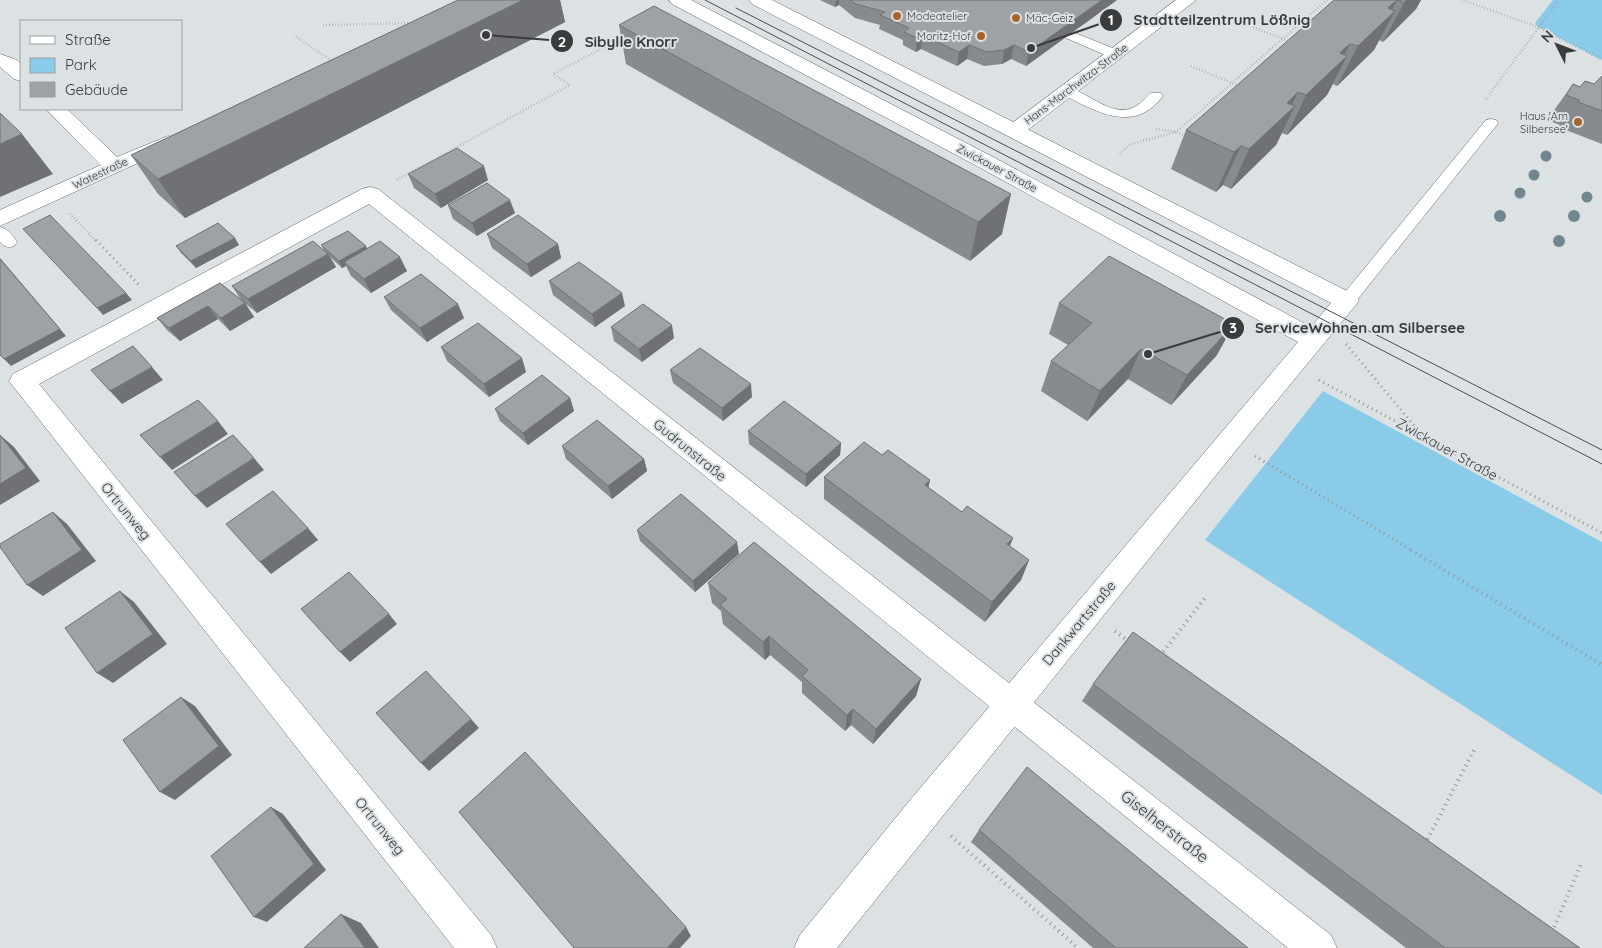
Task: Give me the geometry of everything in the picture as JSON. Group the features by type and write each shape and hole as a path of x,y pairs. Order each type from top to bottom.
{"street":[{"name":"Zwickauer Straße","path":"678,0 984,160 1200,279 1321,330"},
{"path":"758,0 1347,301"},
{"name":"Hans-Marchwitza-Straße","path":"1014,131 1187,0"},
{"path":"0,60 10,64 20,74"},
{"path":"57,110 114,166"},
{"name":"Watestraße","path":"0,219 185,134"},
{"name":"Ortrunweg","path":"370,194 22,381 478,948"},
{"name":"Gudrunstraße","path":"370,194 1011,705"},
{"name":"Dankwartstraße","path":"813,948 923,811 1228,441 1347,301"},
{"name":"Giselherstraße","path":"1011,705 1318,948"}],"lane":[{"path":"1070,34 1115,54"},
{"path":"1067,91 1105,109 1122,114 1140,109 1156,96"},
{"path":"1347,301 1491,123"}],"path":[{"path":"1124,150 1130,144 1176,132 1327,0"},
{"path":"1462,0 1538,27 1602,60"},
{"path":"1491,123 1481,105 1514,65 1538,27 1560,0"},
{"path":"323,25 414,23"},
{"path":"1242,23 1298,45"},
{"path":"370,194 570,85 553,74 628,35"},
{"path":"296,37 336,64"},
{"path":"588,56 594,60"},
{"path":"1191,66 1239,86"},
{"path":"51,196 160,306"},
{"path":"1321,330 1423,436"},
{"name":"Zwickauer Straße","path":"1292,365 1602,534"},
{"path":"1228,441 1602,664"},
{"path":"1156,661 1205,598"},
{"path":"1088,612 1134,644"},
{"path":"1421,851 1475,748"},
{"path":"923,811 1078,948"},
{"path":"1551,934 1581,864"}],"green space":[{"path":"1553,0 1602,0 1602,60 1538,27 1535,23"},
{"path":"1323,391 1602,542 1602,795 1205,540"}],"building":[{"path":"458,0 523,0 158,179 131,155"},
{"name":"Moritz-Hof","path":"850,0 1102,0 1029,52 1014,45 1004,50 987,52 969,45 959,52 922,35 917,38 904,32 909,28 880,15 885,12 856,4"},
{"path":"1334,0 1397,0 1388,8 1395,11 1358,46 1350,44 1345,48 1340,53 1347,56 1306,95 1298,92 1287,103 1295,106 1249,149 1241,146 1234,152 1186,130"},
{"path":"654,6 1011,194 978,222 619,25"},
{"path":"1602,76 1602,111 1578,102 1579,100 1566,95 1573,84 1580,87 1585,81 1594,84"},
{"path":"0,113 22,134 0,144"},
{"path":"457,148 484,166 435,194 408,174"},
{"path":"487,183 510,200 472,223 448,205"},
{"path":"50,215 126,293 97,308 23,229"},
{"path":"518,215 558,244 527,264 487,234"},
{"path":"218,223 235,238 191,261 176,246"},
{"path":"348,231 366,246 339,261 321,245"},
{"path":"313,241 328,254 248,299 232,286"},
{"path":"380,241 400,257 364,279 344,262"},
{"path":"1109,256 1234,324 1187,375 1141,349 1100,391 1051,361 1092,323 1059,303"},
{"path":"0,259 60,329 4,359 0,355"},
{"path":"579,262 622,293 592,314 549,281"},
{"path":"421,274 458,304 420,328 384,297"},
{"path":"220,283 245,303 221,318 208,306 169,328 157,318"},
{"path":"643,304 672,325 639,349 611,327"},
{"path":"478,323 522,358 484,384 441,347"},
{"path":"133,346 152,367 110,391 91,370"},
{"path":"700,348 751,384 722,408 670,370"},
{"path":"542,375 570,398 523,433 495,409"},
{"path":"198,400 218,421 160,457 140,435"},
{"path":"784,401 841,443 806,474 748,431"},
{"path":"597,420 644,459 608,486 562,446"},
{"path":"0,435 26,468 0,484"},
{"path":"233,435 254,458 195,496 174,472"},
{"path":"864,442 882,455 888,450 930,480 925,485 962,512 967,506 1013,538 1007,544 1029,560 992,602 824,477"},
{"path":"273,491 308,528 260,562 226,524"},
{"path":"681,494 737,542 693,581 637,530"},
{"path":"53,512 82,550 27,585 0,547 0,544"},
{"path":"754,542 921,679 876,729 853,709 847,715 802,676 808,670 769,636 763,642 720,605 727,599 708,583"},
{"path":"349,572 389,614 340,652 301,609"},
{"path":"120,591 153,634 97,673 65,628"},
{"path":"1133,632 1580,948 1445,948 1093,684"},
{"path":"426,671 471,719 421,763 376,713"},
{"path":"181,697 219,746 160,792 123,740"},
{"path":"525,752 686,927 667,948 574,948 459,812"},
{"path":"1027,767 1248,948 1116,948 979,830"},
{"path":"271,807 314,864 254,917 211,856"},
{"path":"341,914 365,948 304,948"}],"tram line":[{"path":"705,0 1602,464"},
{"path":"736,8 1602,450"}],"place":[{"name":"Modeatelier","path":"897,16"},
{"name":"Mäc-Geiz","path":"1016,18"},
{"name":"Sibylle Knorr","path":"486,35"},
{"name":"Moritz-Hof","path":"981,36"},
{"name":"Stadtteilzentrum Lößnig","path":"1031,48"},
{"name":"Haus 'Am Silbersee'","path":"1578,122"},
{"name":"ServiceWohnen am Silbersee","path":"1148,354"}]}
